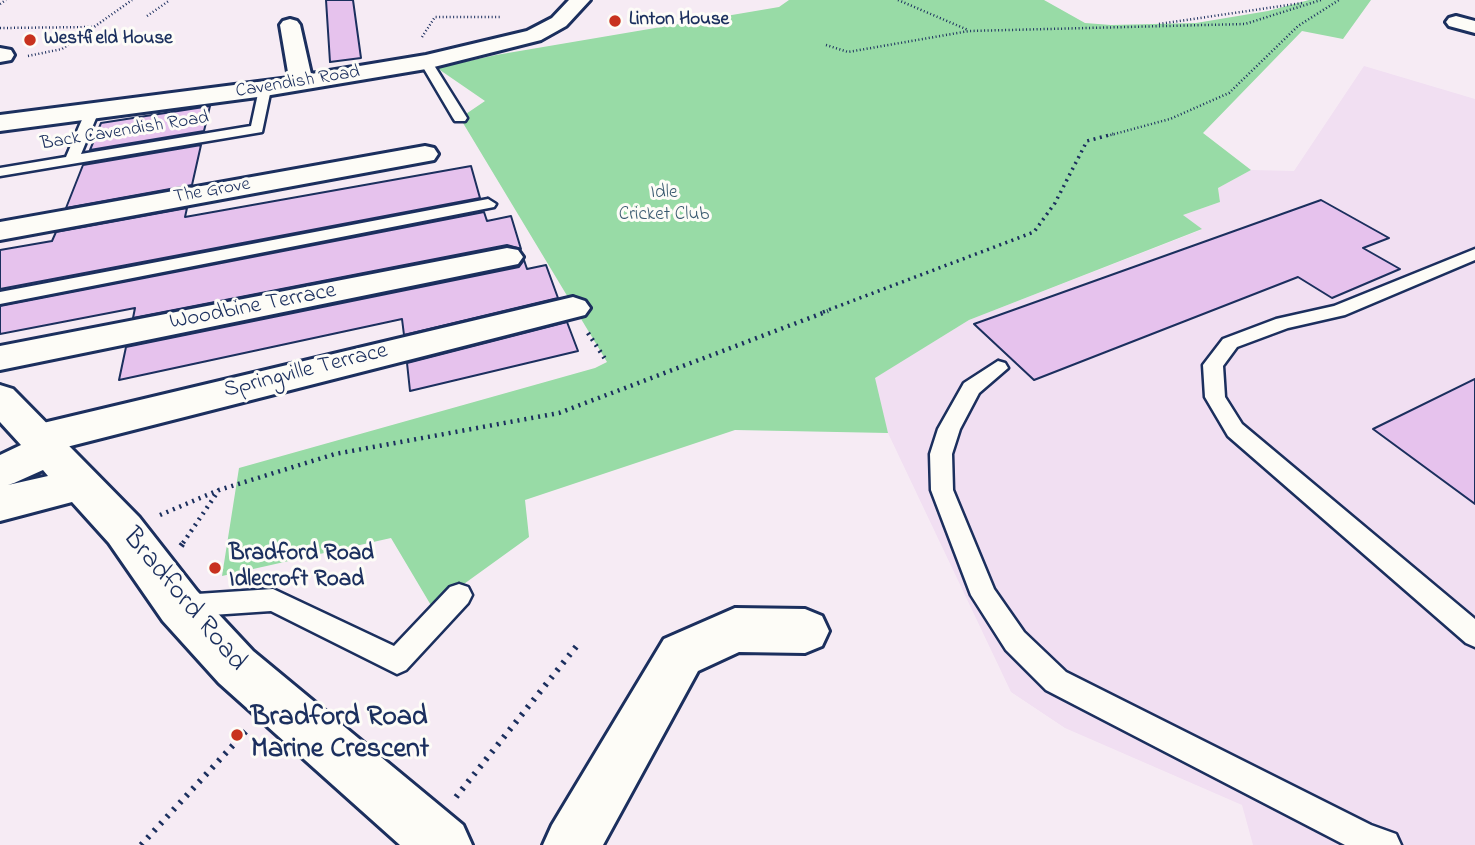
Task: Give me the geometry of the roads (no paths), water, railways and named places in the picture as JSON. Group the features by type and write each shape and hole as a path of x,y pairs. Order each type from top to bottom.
{"street":[{"name":"Cavendish Road","path":"0,123 265,89 426,62 534,36 559,22 580,0"},
{"path":"290,25 301,82"},
{"name":"The Grove","path":"0,231 425,154"},
{"name":"Woodbine Terrace","path":"0,358 507,257"},
{"name":"Springville Terrace","path":"0,472 19,421 573,308"},
{"name":"Bradford Road","path":"19,421 124,530 170,592 236,667 435,839"},
{"path":"0,504 80,484"},
{"path":"572,845 681,655 735,630 804,631"}],"lane":[{"path":"426,62 460,118"},
{"name":"Back Cavendish Road","path":"0,172 257,129 265,89"},
{"path":"71,161 92,111"},
{"path":"0,299 488,204"},
{"path":"1470,624 1235,430 1214,397 1213,365 1230,343 1283,323 1339,311 1475,254"},
{"path":"998,368 971,388 950,429 941,454 942,491 984,595 1015,642 1056,681 1373,843"},
{"path":"170,592 272,600 397,661 459,595"}],"place":[{"name":"Linton House","path":"615,21"},
{"name":"Westfield House","path":"30,40"},
{"name":"Bradford Road Idlecroft Road","path":"215,568"},
{"name":"Bradford Road Marine Crescent","path":"237,735"}],"park label":[{"name":"Idle Cricket Club","path":"664,205"}]}
